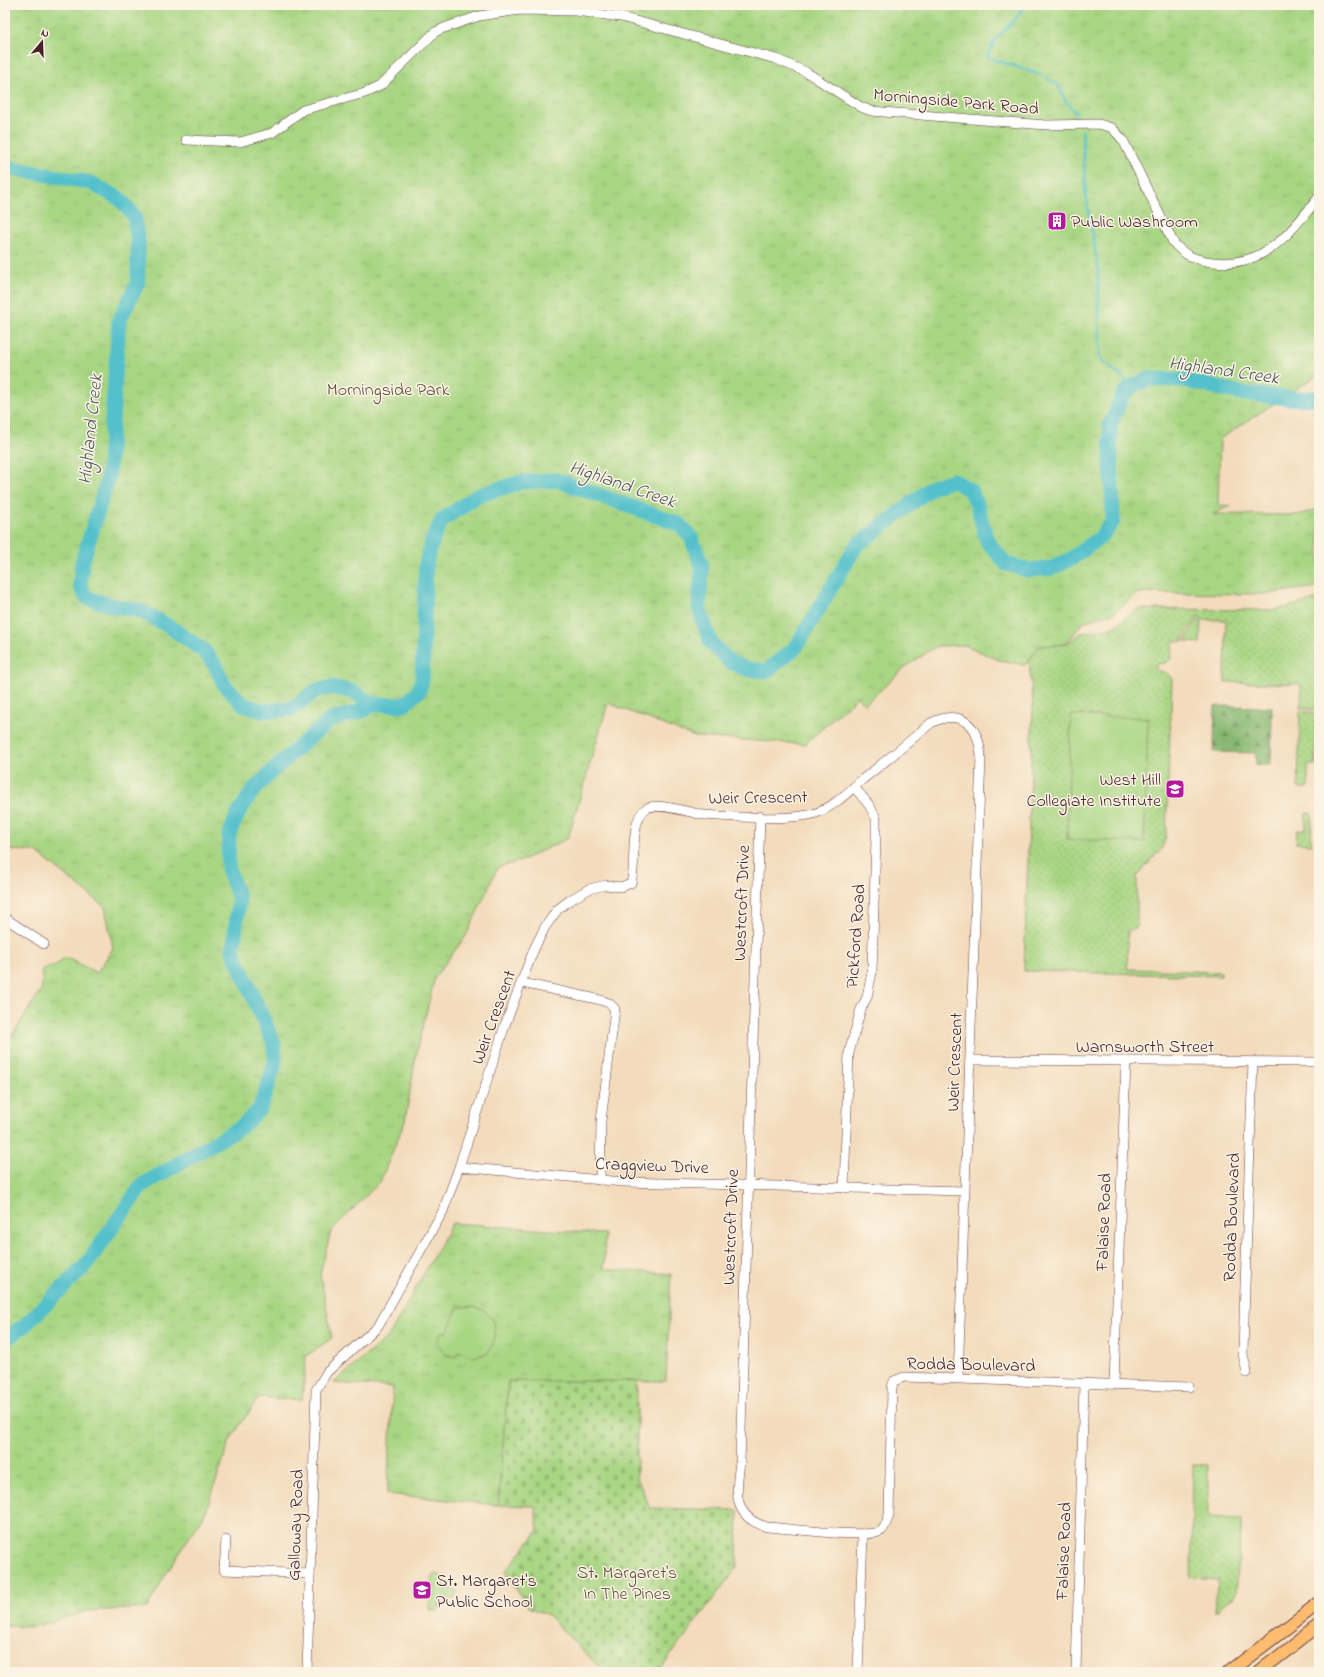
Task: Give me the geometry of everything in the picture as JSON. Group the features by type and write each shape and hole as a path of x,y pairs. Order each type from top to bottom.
{"main road":[{"path":"1229,1672 1319,1603"},
{"path":"1259,1672 1319,1626"}],"street":[{"name":"Morningside Park Road","path":"186,140 240,142 272,133 303,110 365,93 380,86 435,32 460,22 520,10 568,10 610,15 638,21 783,62 806,72 861,107 872,111 1046,125 1092,123 1109,127 1118,133 1123,140 1173,242 1184,254 1195,259 1236,263 1259,256 1284,237 1319,197"},
{"name":"Weir Crescent","path":"321,1381 327,1372 378,1326 443,1211 459,1167 505,1025 534,949 545,927 558,909 570,900 589,890 606,885 621,887 631,883 637,822 644,811 648,807 657,806 703,814 793,816 816,813 836,801 854,787 931,723 942,718 956,717 968,723 976,731 980,742 982,757 971,1060 964,1191 958,1378"},
{"name":"Pickford Road","path":"844,1188 849,1053 861,1009 867,997 872,972 876,838 876,818 869,805 854,787"},
{"name":"Westcroft Drive","path":"760,816 747,1184 740,1462 737,1494 740,1508 748,1519 758,1525 767,1527 863,1534"},
{"path":"5,918 44,944"},
{"path":"522,983 597,999 609,1003 615,1009 601,1121 600,1180"},
{"name":"Warnsworth Street","path":"971,1060 1319,1062"},
{"name":"Falaise Road","path":"1114,1383 1126,1061"},
{"name":"Rodda Boulevard","path":"1246,1373 1243,1354 1253,1062"},
{"name":"Craggview Drive","path":"459,1167 600,1180 670,1184 747,1184 964,1191"},
{"name":"Rodda Boulevard","path":"863,1534 880,1531 884,1528 889,1514 892,1387 894,1381 904,1377 958,1378 1189,1387"},
{"name":"Galloway Road","path":"307,1672 315,1409 316,1390 321,1381"},
{"name":"Falaise Road","path":"1076,1672 1084,1384"},
{"path":"858,1672 863,1534"},
{"path":"226,1540 224,1570 310,1574"}],"green space":[{"name":"Morningside Park","path":"5,5 1319,5 1319,374 1220,439 1218,505 1231,506 1213,514 1297,515 1319,509 1319,587 1265,594 1138,593 1113,613 1083,622 1066,644 1039,646 1025,665 999,660 965,645 937,646 908,665 865,704 857,697 805,744 695,737 608,703 568,838 521,861 498,867 466,936 435,977 416,1055 405,1121 380,1182 331,1231 320,1274 332,1338 306,1356 302,1400 259,1397 230,1440 206,1511 167,1572 147,1608 88,1611 33,1627 5,1626 5,1047 42,988 42,969 55,966 65,957 97,973 113,948 105,907 35,851 5,850"},
{"path":"1319,599 1319,765 1316,765 1318,710 1301,708 1301,684 1225,682 1226,620 1201,620 1200,643 1186,642 1187,636 1200,616 1198,616 1184,636 1184,641 1173,641 1171,659 1165,663 1156,664 1156,671 1166,672 1172,680 1166,836 1162,848 1137,876 1137,927 1134,930 1128,930 1127,969 1221,972 1221,976 1024,971 1033,704 1029,660 1039,646 1066,644 1081,633 1114,627 1138,609 1274,610"},
{"path":"1215,706 1272,707 1271,765 1256,765 1256,753 1214,752"},
{"path":"1300,711 1316,713 1314,765 1308,765 1308,788 1298,788"},
{"path":"1071,715 1148,718 1144,842 1067,839"},
{"path":"1306,813 1312,814 1311,844 1296,843 1297,830 1306,830"},
{"path":"452,1223 605,1234 604,1269 671,1274 666,1381 508,1381 498,1505 387,1494 393,1387 334,1383 389,1336"},
{"path":"458,1307 478,1308 490,1316 495,1328 495,1334 492,1347 488,1353 474,1357 458,1351 456,1357 445,1354 437,1342 442,1332 447,1332"},
{"name":"St. Margaret's In The Pines","path":"508,1381 637,1381 637,1478 650,1508 738,1510 737,1567 658,1672 604,1672 548,1615 528,1607 505,1572 538,1531 535,1506 498,1505"},
{"path":"1193,1465 1208,1465 1208,1517 1242,1519 1236,1594 1215,1612 1217,1579 1191,1577"},
{"path":"435,1574 440,1575 447,1587 458,1592 454,1599 442,1600 440,1608 430,1610 430,1601 434,1590 431,1577"}],"waterway":[{"path":"1025,5 1017,17 995,40 987,57 1041,75 1058,85 1066,102 1076,113"},
{"path":"1082,131 1086,195 1098,268 1100,359 1132,386"},
{"name":"Highland Creek","path":"5,167 91,183 120,199 134,216 138,241 138,282 119,321 108,478 82,563 80,585 86,597 109,605 140,611 170,627 204,651 215,665 224,685 244,705 263,711 292,709 315,691 332,687 353,692 373,704 404,705 419,691 422,680 426,563 432,541 442,520 477,496 521,482 557,480 679,524 691,537 702,566 699,609 711,643 730,662 746,669 767,671 796,647 856,546 934,486 953,480 971,491 978,508 987,541 1006,564 1028,570 1052,568 1071,559 1101,537 1113,521 1110,425 1123,395 1132,386 1150,379 1182,380 1245,394 1299,399 1319,397"},
{"path":"5,1340 26,1324 86,1265 142,1185 241,1127 259,1110 275,1062 274,1044 233,951 239,899 228,868 229,834 240,810 255,788 295,750 330,720 365,710 373,704"}],"place":[{"name":"Public Washroom","path":"1057,221"},
{"name":"West Hill Collegiate Institute","path":"1175,789"},
{"name":"St. Margaret's Public School","path":"422,1590"}]}
